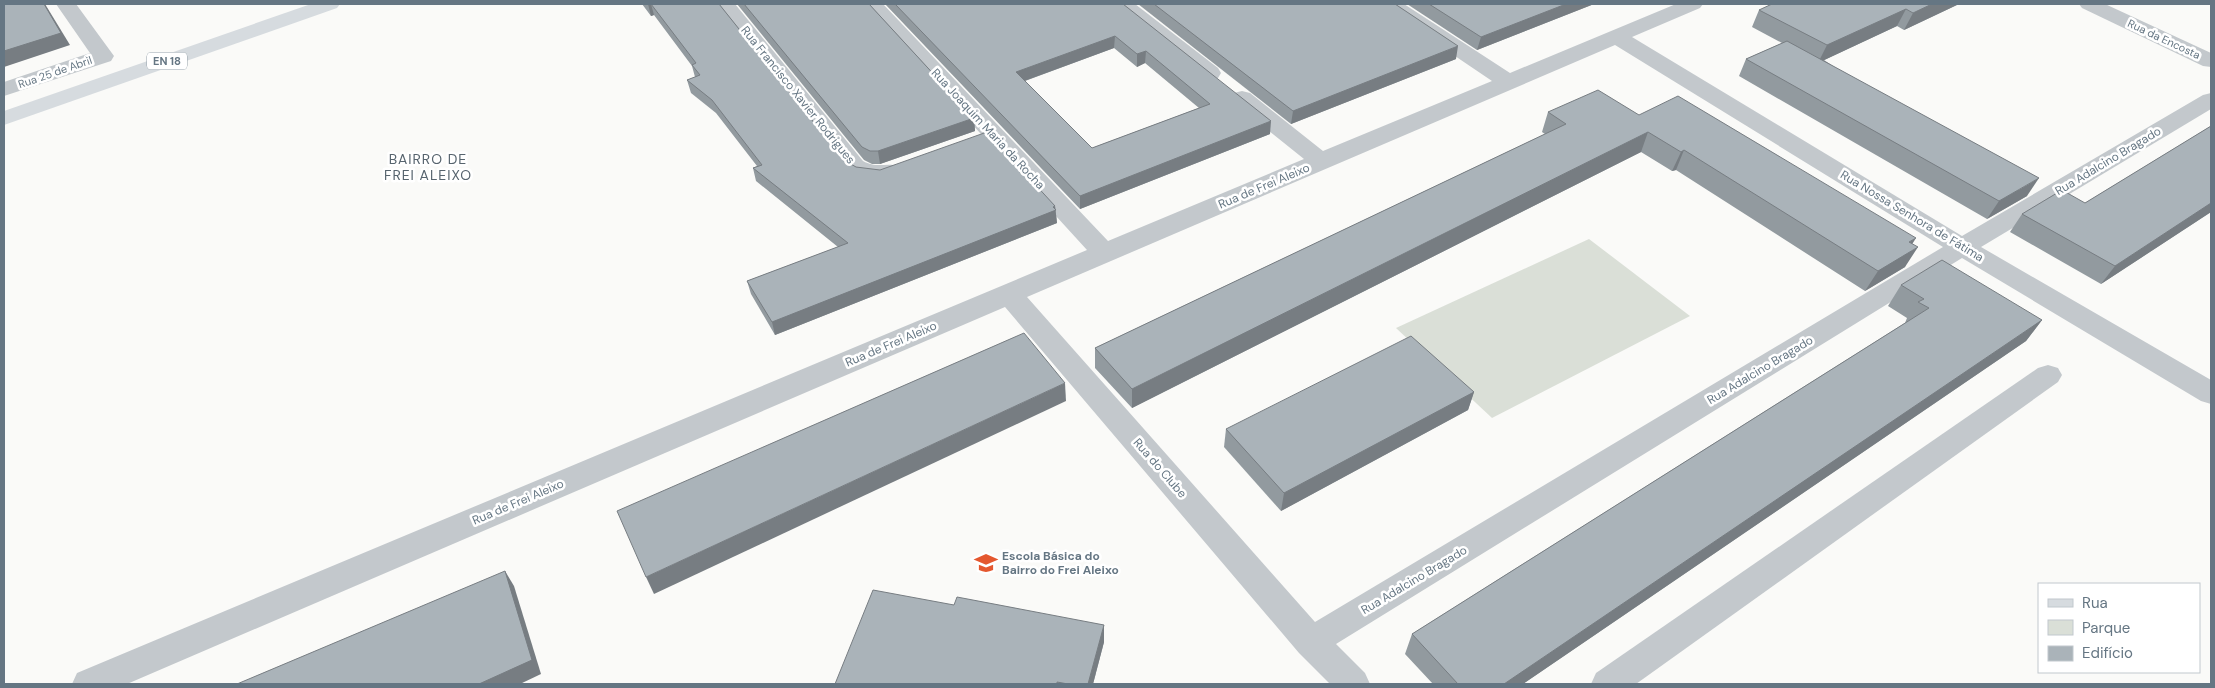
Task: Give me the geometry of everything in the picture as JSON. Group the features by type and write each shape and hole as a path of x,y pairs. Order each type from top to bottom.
{"main road":[{"name":"EN 18","path":"4,118 330,4"}],"street":[{"name":"Rua 25 de Abril","path":"4,90 103,56 66,4"},
{"name":"Rua Francisco Xavier Rodrigues","path":"724,4 855,166 867,173 882,174 910,164"},
{"name":"Rua Joaquim Maria da Rocha","path":"872,4 984,137 1104,254"},
{"path":"1124,4 1321,162"},
{"path":"1391,4 1509,82"},
{"name":"Rua de Frei Aleixo","path":"89,684 1509,82 1615,36 1656,9 1693,4"},
{"name":"Rua da Encosta","path":"2089,4 2211,61"},
{"name":"Rua Nossa Senhora de Fátima","path":"1615,36 1962,247 2211,393"},
{"name":"Rua Adalcino Bragado","path":"1312,642 1962,247 2211,100"},
{"name":"Rua do Clube","path":"1009,294 1312,642 1353,684"},
{"path":"1608,684 2048,375"}],"green space":[{"path":"1589,239 1690,316 1492,418 1396,328"}],"building":[{"path":"4,4 44,4 61,33 4,51"},
{"path":"651,4 719,4 844,160 856,167 880,170 987,132 1055,206 1053,207 1056,210 772,322 747,281 848,243 753,168 762,165 712,100 687,80 700,75 692,65 696,63"},
{"path":"744,4 869,4 974,118 878,151 870,151 862,147"},
{"path":"895,4 1123,4 1271,121 1080,196","holes":["1115,36 1137,54 1146,51 1210,104 1092,148 1016,72"]},
{"path":"1154,4 1395,4 1458,46 1293,111"},
{"path":"1429,4 1566,4 1481,37"},
{"path":"1772,4 1932,4 1913,13 1906,9 1827,45 1759,10"},
{"path":"1787,41 2039,178 1999,201 1746,59"},
{"path":"1598,90 1639,115 1678,96 1916,238 1909,242 1918,247 1878,271 1684,150 1681,152 1648,132 1132,389 1095,348 1566,124 1548,112"},
{"path":"2211,126 2211,203 2115,266 2022,214 2062,190 2085,203"},
{"path":"1942,260 2042,320 1504,684 1458,684 1412,634 1929,308 1918,302 1924,299 1901,285"},
{"path":"1024,333 1065,383 646,577 617,511"},
{"path":"1411,336 1474,392 1284,493 1226,429"},
{"path":"505,571 532,660 479,684 237,684"},
{"path":"873,590 954,605 957,597 1104,625 1088,684 1057,682 1057,684 835,684"}],"place":[{"name":"Escola Básica do Bairro do Frei Aleixo","path":"986,563"}],"district":[{"name":"BAIRRO DE FREI ALEIXO","path":"428,168"}]}
